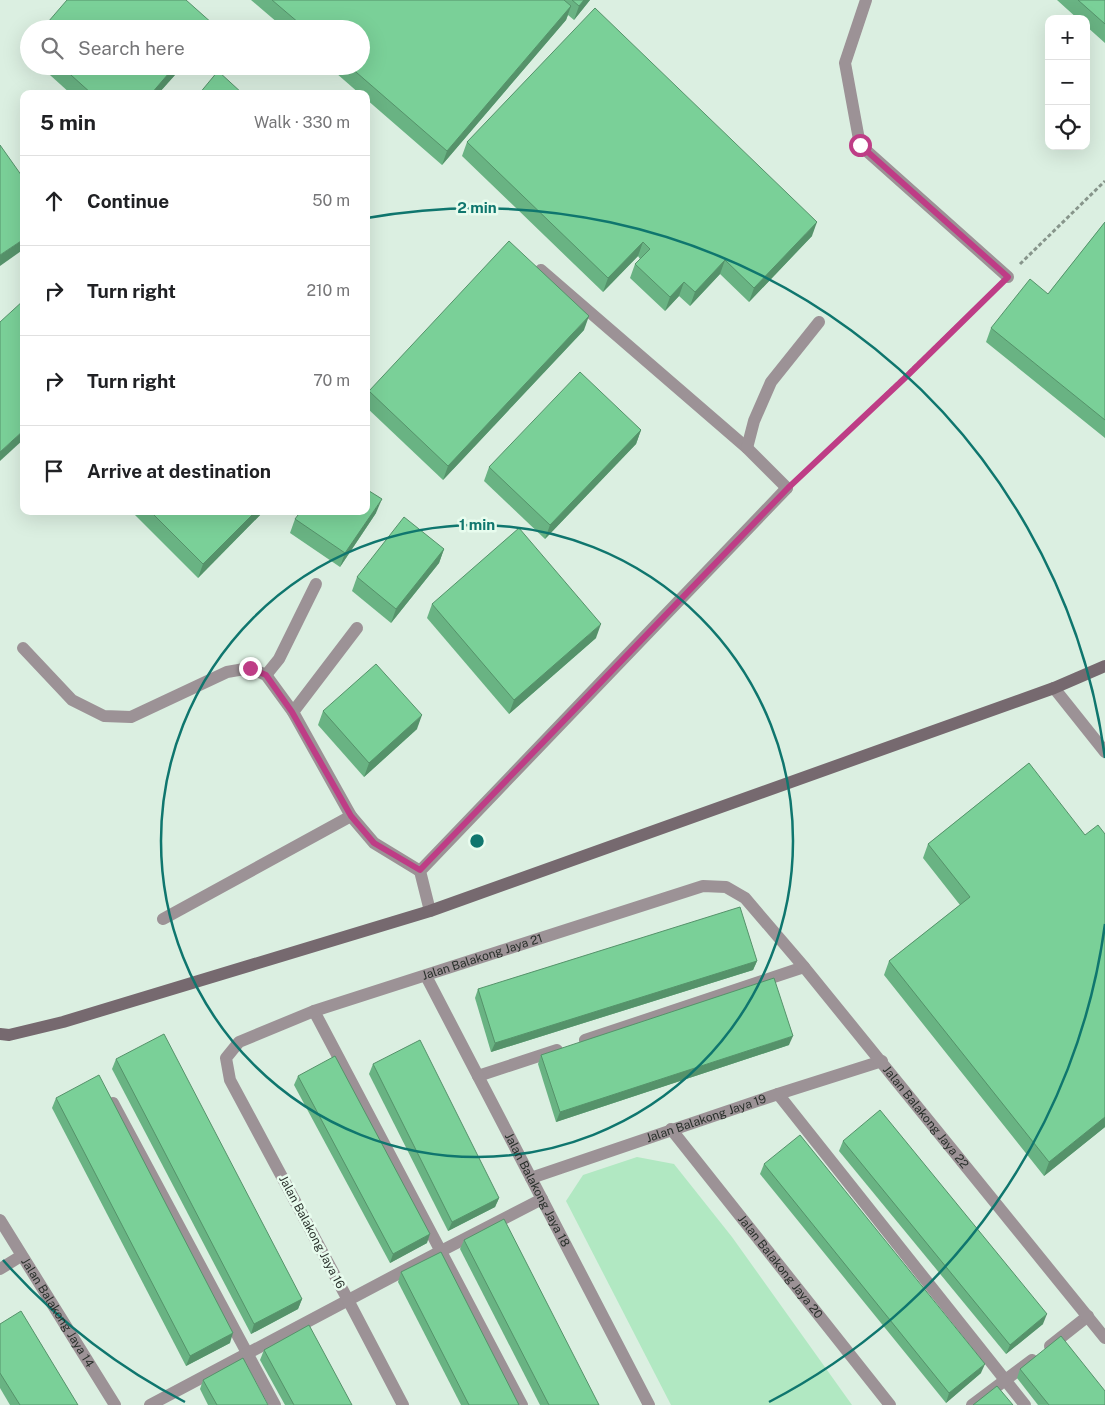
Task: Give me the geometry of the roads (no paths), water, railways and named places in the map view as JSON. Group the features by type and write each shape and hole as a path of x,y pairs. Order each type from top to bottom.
{"street":[{"path":"866,0 845,63 860,145 1008,277"},
{"path":"420,870 788,488 747,448 541,270"},
{"path":"747,448 754,421 771,382 819,322"},
{"path":"266,675 279,659 316,584"},
{"path":"292,712 356,628"},
{"path":"22,648 72,700 104,716 131,717 227,672 250,668 266,675 292,712 351,816 374,843 420,870 430,911"},
{"path":"0,1034 9,1035 63,1022 430,911 1054,688 1105,666"},
{"path":"1054,688 1105,752"},
{"path":"163,919 351,816"},
{"name":"Jalan Balakong Jaya 21","path":"226,1058 239,1042 314,1011 703,886 726,887 745,898"},
{"name":"Jalan Balakong Jaya 22","path":"745,898 882,1062 1105,1338"},
{"path":"478,1076 804,967"},
{"name":"Jalan Balakong Jaya 18","path":"426,976 648,1405"},
{"path":"314,1011 522,1405"},
{"name":"Jalan Balakong Jaya 16","path":"226,1058 230,1080 402,1405"},
{"name":"Jalan Balakong Jaya 19","path":"531,1178 672,1129 882,1062"},
{"path":"106,1091 275,1405"},
{"path":"778,1094 1025,1405"},
{"name":"Jalan Balakong Jaya 20","path":"672,1129 890,1405"},
{"path":"150,1405 542,1199"},
{"name":"Jalan Balakong Jaya 14","path":"0,1220 115,1405"},
{"path":"0,1269 21,1256"},
{"path":"972,1405 1006,1381 1088,1316"}]}
